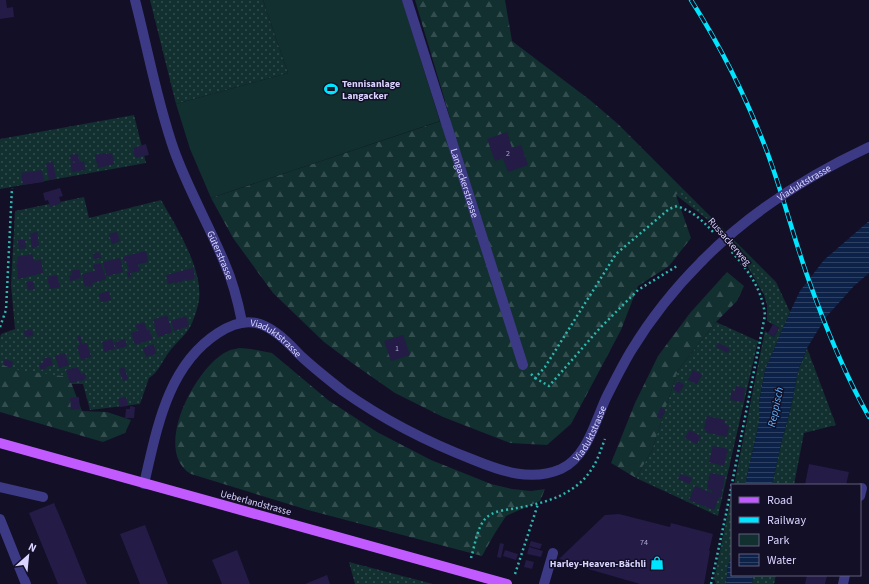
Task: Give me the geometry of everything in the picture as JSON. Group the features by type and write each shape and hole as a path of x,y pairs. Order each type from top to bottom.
{"main road":[{"name":"Ueberlandstrasse","path":"0,443 507,584"}],"street":[{"name":"Güterstrasse","path":"135,0 165,123 194,200 227,268 242,322"},
{"name":"Langackerstrasse","path":"407,0 523,365"},
{"name":"Viaduktstrasse","path":"242,322 259,324 267,327 343,390 367,407 412,433 446,449 499,470 514,474 540,475 562,468 570,464 577,457 587,441 618,374 641,335 665,302 702,261 729,236 778,197 830,166 869,147"},
{"path":"144,484 161,416 174,382 192,356 203,345 225,328 242,322"},
{"path":"0,487 43,497"},
{"path":"0,519 26,584"},
{"path":"544,584 553,553"}],"path":[{"path":"0,327 6,310 12,188"},
{"name":"Russackerweg","path":"535,378 545,367 616,254 669,209 677,206 690,211 705,223 715,234"},
{"name":"Russackerweg","path":"726,246 741,262 761,294 765,315 732,484"},
{"path":"523,365 535,378 549,386 600,328 638,290 679,265"},
{"name":"Russackerweg","path":"714,584 713,578 731,487"},
{"path":"471,558 480,527 487,517 497,512 538,504 514,577"},
{"path":"711,584 713,578"}],"green space":[{"path":"150,0 263,0 288,73 176,104"},
{"name":"Tennisanlage Langacker","path":"263,0 402,0 440,121 211,198 190,149 176,104 288,73"},
{"path":"415,0 505,0 512,41 590,100 618,124 683,189 676,195 691,238 669,266 638,286 621,330 571,424 547,445 510,443 443,417 395,393 352,363 324,342 273,293 233,238 211,198 450,118"},
{"path":"134,115 146,163 0,189 0,139"},
{"path":"683,189 776,282 790,312 765,370 759,403 759,423 745,484 734,484 765,331 774,337 779,328 767,321 767,305 764,295 748,267 708,220 676,195"},
{"path":"84,197 89,218 161,200 181,235 197,275 199,300 192,323 169,352 158,370 149,378 140,404 90,410 83,384 68,384 0,369 1,334 15,329 11,285 15,211"},
{"path":"727,272 744,286 737,301 716,322 678,370 652,450 636,478 611,463 635,403 658,356 690,313"},
{"path":"716,322 758,341 718,516 636,478 652,450 678,370"},
{"path":"240,348 272,353 328,400 377,432 431,460 491,484 512,489 531,491 545,489 540,501 506,516 482,556 308,510 191,474 180,463 175,447 177,429 182,409 203,373 216,359 232,349"},
{"path":"807,348 836,425 804,433 794,484 772,484 790,411 798,371"},
{"path":"0,362 18,370 69,377 82,411 107,412 131,420 125,433 103,442 0,412"},
{"path":"731,498 731,556 728,566 726,584 716,584 714,579"},
{"path":"349,562 433,584 355,584"},
{"path":"753,576 776,576 774,584 752,584"}],"water":[{"name":"Reppisch","path":"869,221 869,273 854,286 826,317 807,348 798,371 772,484 745,484 759,423 759,403 765,370 800,291 824,260"},
{"path":"731,556 731,576 753,576 752,584 726,584 728,566"}],"building":[{"path":"0,0 6,0 7,8 13,7 14,17 0,19"},
{"path":"507,132 512,148 521,145 528,165 508,172 503,158 495,161 487,139"},
{"path":"146,144 149,155 135,158 133,148"},
{"path":"112,153 114,164 98,168 95,155"},
{"path":"78,154 79,161 71,162 70,155"},
{"path":"84,161 85,170 72,172 70,163"},
{"path":"53,162 56,178 49,180 46,163"},
{"path":"42,170 44,182 23,185 21,173"},
{"path":"60,188 63,196 59,197 61,203 50,207 48,200 45,201 43,193"},
{"path":"37,232 39,246 32,248 30,234"},
{"path":"117,232 120,241 112,244 109,234"},
{"path":"18,240 25,240 26,248 19,249"},
{"path":"146,251 148,262 138,264 140,271 130,273 131,277 128,278 127,272 129,272 126,261 124,261 123,258 125,256"},
{"path":"99,252 101,258 94,259 93,254"},
{"path":"32,254 34,261 41,260 43,273 18,279 16,264 18,264 17,257"},
{"path":"120,258 123,272 106,276 103,262"},
{"path":"101,263 106,279 92,283 93,286 89,287 88,284 88,286 85,287 82,274 95,271 93,265"},
{"path":"193,268 194,279 186,281 186,279 175,284 175,282 168,284 166,275"},
{"path":"79,269 81,278 70,281 69,276 72,275 71,271"},
{"path":"57,275 60,287 50,289 47,277"},
{"path":"33,281 35,289 28,290 26,282"},
{"path":"109,291 111,300 101,302 99,294"},
{"path":"167,315 172,332 158,337 153,320"},
{"path":"186,316 189,326 174,331 171,321"},
{"path":"144,322 153,339 135,345 131,333 138,331 135,325"},
{"path":"773,324 779,328 774,337 768,333"},
{"path":"32,329 33,336 25,337 24,331"},
{"path":"80,335 82,344 87,343 91,357 81,360 77,345 80,345 77,336"},
{"path":"403,335 410,355 391,361 384,341"},
{"path":"112,339 115,349 104,352 102,342"},
{"path":"125,339 127,346 117,349 114,343"},
{"path":"718,343 730,349 728,353 716,347"},
{"path":"154,344 156,354 146,357 143,348"},
{"path":"65,353 69,365 59,368 55,356"},
{"path":"50,357 53,365 41,370 39,364 44,362 43,359"},
{"path":"5,359 13,362 11,368 3,365"},
{"path":"78,367 81,374 85,373 85,380 70,383 66,370"},
{"path":"124,367 128,379 123,381 119,369"},
{"path":"693,370 702,374 697,384 688,380"},
{"path":"678,381 684,385 679,393 673,389"},
{"path":"736,386 745,388 743,402 730,400 732,390 735,391"},
{"path":"79,397 80,409 71,410 70,398"},
{"path":"126,397 128,406 120,407 118,399"},
{"path":"130,406 135,407 134,418 125,418 126,409 130,409"},
{"path":"661,407 665,410 661,419 657,417"},
{"path":"707,416 725,420 724,423 729,426 727,437 705,432 706,429 704,429"},
{"path":"689,430 701,436 697,444 685,438"},
{"path":"713,446 728,449 724,466 709,462"},
{"path":"809,464 849,472 846,484 805,484"},
{"path":"710,473 725,476 721,497 719,497 714,510 689,500 695,486 712,493 713,491 707,489"},
{"path":"681,474 692,478 690,484 678,479"},
{"path":"54,503 87,584 58,584 29,513"},
{"path":"619,514 670,527 671,523 713,534 704,584 640,584 588,569 588,566 559,559 605,515"},
{"path":"145,525 168,584 140,584 120,534"},
{"path":"531,541 542,544 540,549 529,546"},
{"path":"500,543 504,544 501,558 497,557"},
{"path":"529,547 543,551 541,557 527,554"},
{"path":"237,550 250,584 222,584 212,560"},
{"path":"505,550 518,554 516,560 503,556"},
{"path":"526,560 534,562 532,569 524,567"},
{"path":"327,575 330,584 305,584"},
{"path":"807,576 827,576 825,584 805,584"}],"railway":[{"path":"691,0 723,54 758,130 772,165 821,314 843,366 869,417"}],"place":[{"name":"Tennisanlage Langacker","path":"331,89"},
{"name":"Harley-Heaven-Bächli","path":"657,563"}]}
